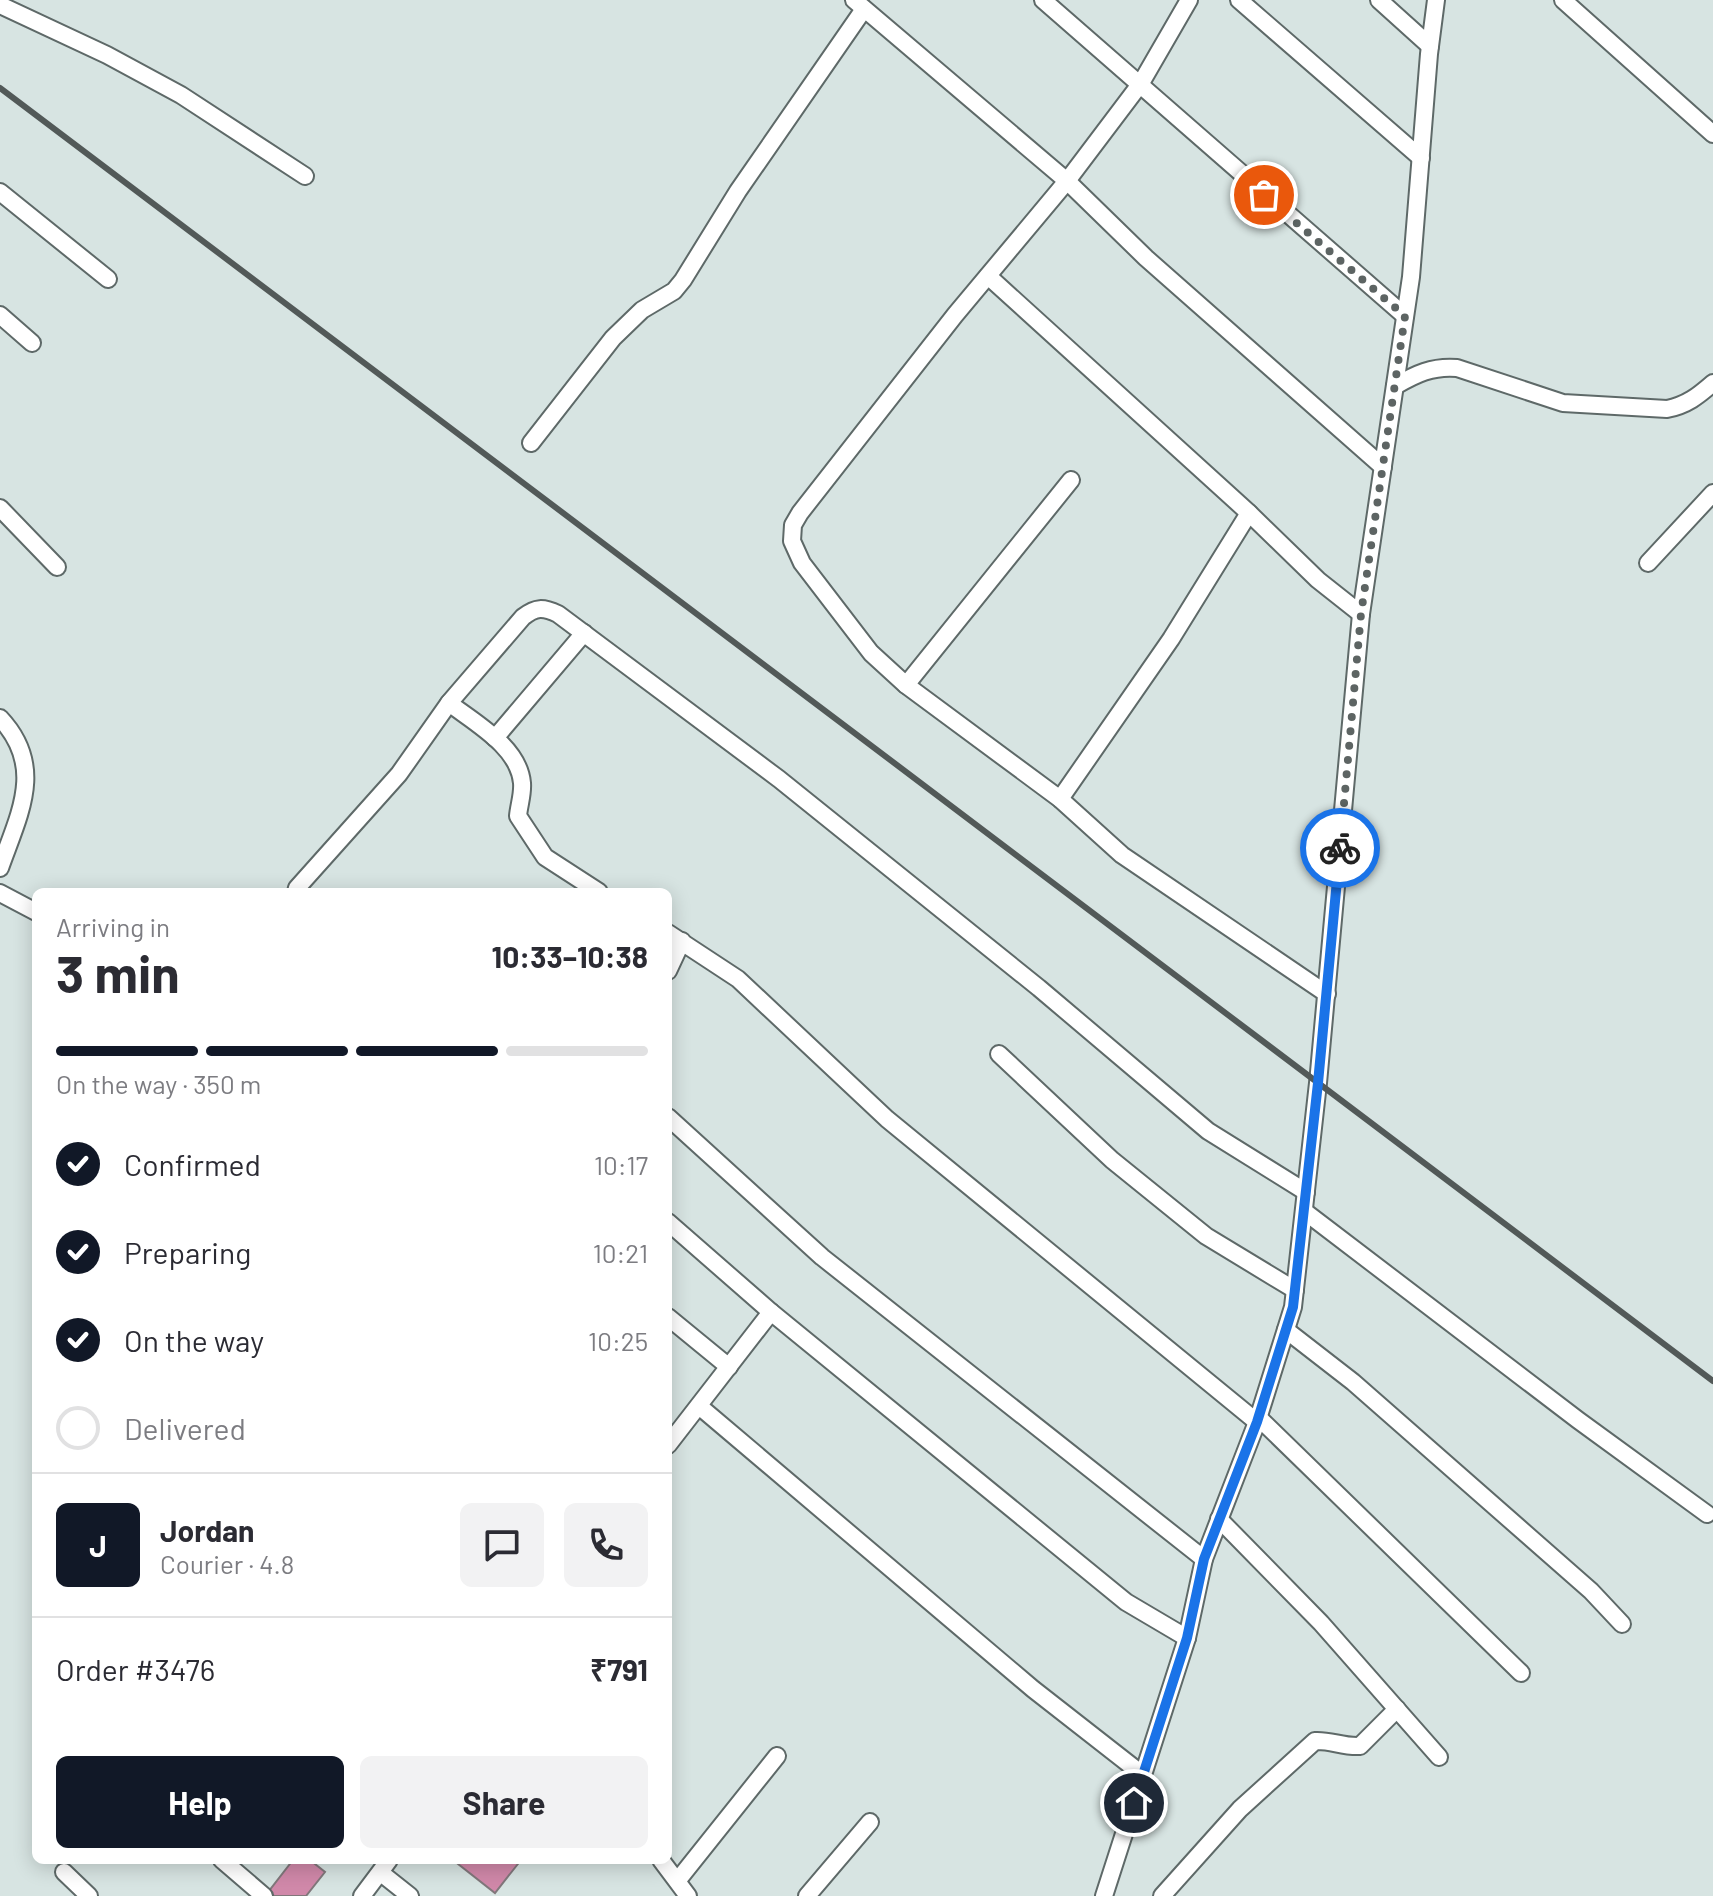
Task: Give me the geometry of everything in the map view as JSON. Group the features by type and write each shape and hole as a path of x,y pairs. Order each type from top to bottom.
{"street":[{"path":"1043,0 1405,316"},
{"path":"1189,0 1141,83 1067,181 800,513 793,525 792,541 802,563 871,653 906,685 1060,799 1122,855 1327,994"},
{"path":"1239,0 1421,158"},
{"path":"1379,0 1430,46"},
{"path":"1123,1896 1106,1891 1187,1638 1204,1559 1257,1419 1293,1307 1327,994 1361,614 1411,277 1436,0"},
{"path":"1563,0 1713,134"},
{"path":"531,443 613,338 642,310 674,291 683,280 859,4 1067,181 1146,258 1383,467"},
{"path":"0,5 107,55 181,95 305,176"},
{"path":"0,192 108,279"},
{"path":"988,276 1249,513 1318,580 1361,614"},
{"path":"0,315 32,343"},
{"path":"1395,386 1426,370 1457,368 1563,403 1667,409 1696,398 1713,383"},
{"path":"906,685 1071,480"},
{"path":"1648,563 1713,493"},
{"path":"0,508 57,567"},
{"path":"1060,799 1171,639 1249,513"},
{"path":"297,888 399,774 449,703 523,617 534,608 546,608 584,633 791,789 1039,988 1208,1131 1306,1192"},
{"path":"495,738 584,633"},
{"path":"449,703 495,738 511,757 520,773 522,786 518,816 545,857 593,888"},
{"path":"0,718 11,729 27,776 20,809 0,868"},
{"path":"0,893 32,910"},
{"path":"675,937 738,979 887,1119 1257,1419 1521,1673"},
{"path":"999,1054 1112,1160 1194,1227 1295,1290"},
{"path":"672,1121 822,1257 1204,1559"},
{"path":"1304,1211 1707,1514"},
{"path":"672,1225 771,1312 1126,1602 1187,1638"},
{"path":"672,1440 771,1312"},
{"path":"672,1320 729,1367"},
{"path":"1286,1330 1365,1393 1591,1591 1622,1624"},
{"path":"699,1406 1033,1689 1143,1775"},
{"path":"1219,1519 1321,1623 1439,1757"},
{"path":"1162,1896 1240,1809 1315,1741 1325,1740 1342,1747 1360,1746 1397,1709"},
{"path":"678,1880 777,1756"},
{"path":"807,1896 870,1822"},
{"path":"227,1864 264,1896"},
{"path":"664,1864 688,1896"},
{"path":"362,1896 385,1866 410,1896"},
{"path":"64,1872 89,1896"}],"building":[{"path":"290,1864 315,1864 325,1872 306,1896 274,1896 269,1891"},
{"path":"458,1864 518,1864 495,1893"}],"railway":[{"path":"0,88 1713,1381"}],"way so far":[{"path":"1264,195 1405,316 1361,614 1340,848"}],"route":[{"path":"1134,1803 1187,1638 1204,1559 1257,1422 1293,1307 1340,848"}]}
